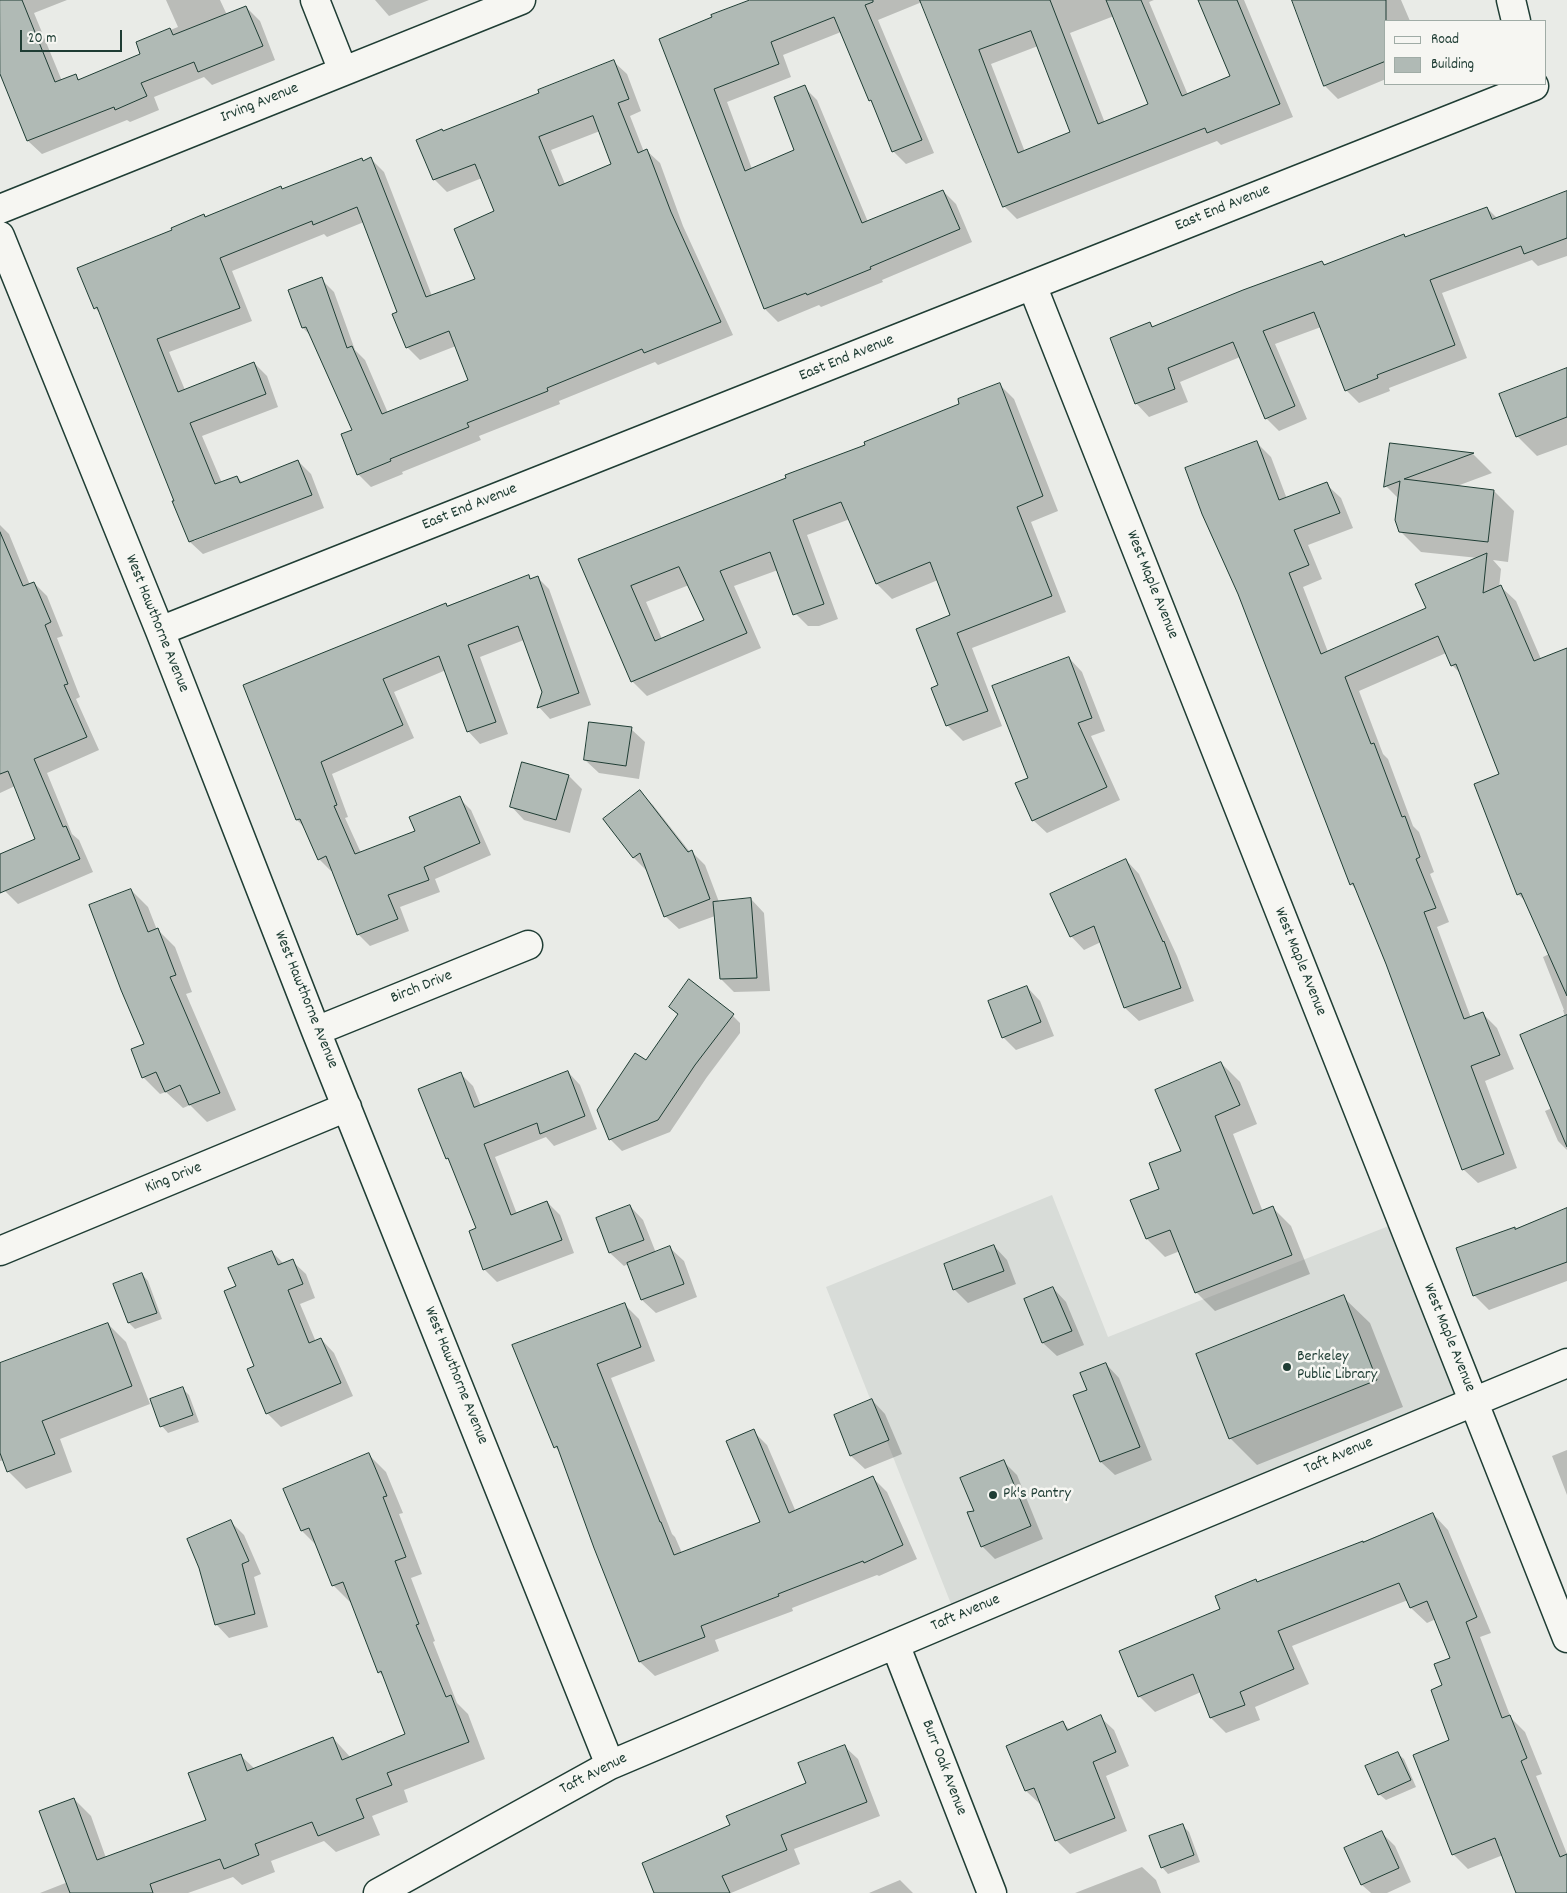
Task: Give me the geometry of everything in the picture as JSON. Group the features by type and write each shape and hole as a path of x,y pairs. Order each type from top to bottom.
{"street":[{"path":"315,0 342,71"},
{"name":"Irving Avenue","path":"0,209 521,0"},
{"path":"1511,0 1516,20"},
{"name":"East End Avenue","path":"160,631 1533,85"},
{"name":"West Hawthorne Avenue","path":"0,236 160,631 316,1031 610,1765"},
{"name":"West Maple Avenue","path":"1032,285 1567,1638"},
{"name":"Birch Drive","path":"316,1031 528,945"},
{"name":"King Drive","path":"0,1251 347,1107"},
{"name":"Taft Avenue","path":"382,1892 610,1765 1567,1363"},
{"name":"Burr Oak Avenue","path":"895,1644 992,1893"}],"shaded area":[{"path":"1052,1195 1108,1337 1409,1218 1477,1391 953,1609 826,1287"}],"building":[{"path":"0,0 22,0 55,82 76,74 78,80 140,54 136,42 170,28 173,35 246,6 263,46 198,72 194,62 141,83 147,96 115,110 114,107 27,141 0,74"},
{"path":"750,0 873,0 873,2 865,5 922,140 892,152 834,17 771,42 779,64 714,89 745,171 794,150 774,97 805,85 862,223 943,190 960,229 870,267 871,269 807,295 806,293 764,309 659,39 712,17 711,15"},
{"path":"920,0 1050,0 1098,124 1148,104 1106,0 1141,0 1182,96 1230,76 1198,0 1237,0 1280,104 1207,133 1205,128 1003,207","holes":["1031,31 1070,132 1018,153 979,50"]},
{"path":"1292,0 1386,0 1384,62 1324,86"},
{"path":"614,60 629,99 618,103 638,153 647,149 671,212 721,322 644,353 642,349 547,388 548,391 467,423 469,427 390,459 391,461 357,475 341,434 352,430 306,327 302,328 288,290 322,277 347,348 352,346 382,414 468,380 449,331 406,348 392,314 397,312 357,207 313,225 312,221 220,258 240,308 157,339 178,392 254,362 266,394 190,423 215,484 237,476 240,483 298,460 312,495 189,542 97,307 94,309 77,268 172,230 171,228 204,214 205,217 281,186 282,189 362,158 363,161 371,157 426,297 475,279 454,229 494,211 475,164 433,180 416,140 539,93 538,90","holes":["593,116 611,164 559,186 539,137"]},
{"path":"1567,191 1567,238 1524,254 1521,246 1430,280 1455,345 1377,375 1378,378 1345,391 1314,312 1263,331 1295,406 1265,419 1233,342 1168,368 1175,389 1135,404 1110,338 1150,322 1152,327 1243,290 1322,261 1324,265 1404,234 1405,237 1487,207 1492,219"},
{"path":"1567,368 1567,417 1516,437 1499,394"},
{"path":"1000,383 1043,496 1017,507 1052,596 957,633 988,711 946,726 931,688 938,685 916,629 950,615 930,562 876,584 841,502 793,520 824,604 793,615 770,552 720,571 747,633 631,682 578,559 786,478 785,475 865,445 864,442 959,404 958,399","holes":["679,567 704,620 655,641 631,586"]},
{"path":"1257,441 1279,500 1327,482 1340,513 1294,530 1309,565 1289,573 1321,654 1426,608 1415,584 1487,553 1483,593 1501,585 1534,661 1567,648 1567,996 1521,893 1517,895 1474,784 1499,774 1456,664 1451,666 1438,636 1345,677 1371,744 1374,743 1402,817 1405,816 1420,857 1416,859 1436,908 1424,912 1464,1019 1483,1012 1500,1055 1471,1066 1504,1154 1462,1170 1386,964 1353,883 1350,885 1238,594 1202,514 1185,468"},
{"path":"1390,443 1474,453 1404,479 1494,490 1488,542 1399,532 1395,520 1400,481 1384,487"},
{"path":"0,532 23,586 34,582 51,622 45,625 68,684 64,685 87,737 34,759 63,827 66,826 80,859 0,893 0,854 35,839 8,771 0,774"},
{"path":"529,575 530,579 538,576 579,693 537,708 542,692 518,626 468,645 496,722 467,732 439,656 383,679 403,725 321,762 337,805 334,806 355,854 415,831 409,817 460,796 480,843 424,867 429,880 388,895 398,919 357,935 326,856 318,860 300,819 296,820 243,685 446,603 447,606"},
{"path":"1069,657 1092,718 1078,723 1107,787 1032,821 1015,783 1028,778 992,686"},
{"path":"589,722 632,727 626,766 584,760"},
{"path":"522,762 569,775 556,820 510,807"},
{"path":"640,790 688,852 692,850 710,899 664,917 640,853 633,858 603,819"},
{"path":"1126,859 1164,941 1181,988 1124,1008 1094,926 1070,937 1050,894"},
{"path":"131,889 148,932 158,928 176,975 170,977 220,1093 189,1105 180,1085 165,1092 156,1072 142,1078 131,1049 144,1044 121,990 89,905"},
{"path":"751,898 757,978 720,979 713,902"},
{"path":"689,979 734,1014 695,1065 658,1120 609,1140 597,1110 635,1053 646,1060 678,1014 669,1007"},
{"path":"1027,986 1041,1022 1002,1038 988,1001"},
{"path":"1567,1015 1567,1147 1520,1035"},
{"path":"1221,1062 1240,1105 1215,1116 1253,1214 1273,1206 1292,1255 1195,1293 1170,1230 1146,1239 1130,1200 1159,1189 1149,1163 1181,1151 1155,1090"},
{"path":"568,1071 585,1116 540,1134 537,1123 484,1144 511,1215 547,1201 562,1240 483,1270 469,1231 476,1228 418,1089 461,1072 474,1107"},
{"path":"630,1205 644,1240 609,1253 596,1218"},
{"path":"1567,1208 1567,1262 1473,1296 1456,1248 1515,1227 1515,1229"},
{"path":"994,1245 1004,1271 953,1290 944,1264"},
{"path":"670,1246 684,1284 641,1300 627,1263"},
{"path":"272,1251 278,1265 293,1259 303,1284 288,1290 309,1343 321,1338 341,1383 266,1414 247,1369 254,1366 224,1291 236,1286 228,1268"},
{"path":"142,1273 157,1313 128,1323 113,1284"},
{"path":"1053,1287 1072,1331 1042,1343 1024,1299"},
{"name":"Berkeley Public Library","path":"1344,1295 1377,1380 1229,1439 1196,1354"},
{"path":"625,1303 641,1347 597,1364 674,1555 760,1522 726,1441 754,1429 789,1513 873,1476 903,1545 864,1563 863,1561 701,1626 705,1637 639,1662 594,1548 557,1446 554,1448 512,1345"},
{"path":"108,1323 132,1386 42,1421 55,1454 7,1472 0,1453 0,1363"},
{"path":"1106,1363 1140,1447 1100,1462 1073,1395 1087,1390 1080,1373"},
{"path":"183,1387 193,1415 160,1427 150,1399"},
{"path":"872,1399 889,1440 850,1456 834,1415"},
{"path":"369,1453 387,1496 383,1497 406,1557 395,1561 419,1624 416,1625 446,1697 451,1695 469,1742 387,1773 392,1785 356,1799 364,1818 318,1836 312,1822 255,1844 259,1855 224,1869 220,1859 150,1884 153,1893 70,1893 39,1811 74,1798 97,1860 206,1820 188,1773 241,1754 247,1771 333,1737 342,1760 405,1734 381,1671 378,1673 343,1582 332,1586 309,1528 301,1531 283,1489"},
{"name":"Pk's Pantry","path":"1004,1460 1031,1526 981,1547 967,1512 974,1511 960,1478"},
{"path":"1433,1513 1477,1617 1466,1622 1502,1718 1510,1715 1527,1758 1521,1761 1560,1857 1567,1854 1567,1893 1516,1893 1495,1838 1452,1855 1413,1755 1449,1740 1431,1690 1442,1685 1434,1664 1450,1658 1427,1601 1410,1608 1399,1583 1278,1631 1294,1669 1240,1692 1245,1705 1210,1718 1193,1674 1138,1697 1119,1651 1220,1609 1215,1596 1256,1579 1257,1582 1363,1542"},
{"path":"231,1520 249,1561 242,1564 255,1614 215,1625 199,1568 187,1539"},
{"path":"1101,1715 1116,1752 1093,1762 1115,1818 1055,1841 1034,1788 1025,1791 1006,1746 1063,1721 1067,1730"},
{"path":"845,1745 867,1802 781,1835 787,1850 722,1876 730,1893 654,1893 642,1863 730,1825 726,1816 806,1783 798,1763"},
{"path":"1398,1752 1411,1780 1378,1795 1365,1766"},
{"path":"1183,1824 1194,1855 1161,1868 1149,1836"},
{"path":"1382,1831 1399,1868 1361,1885 1344,1848"}],"place":[{"name":"Berkeley Public Library","path":"1287,1367"},
{"name":"Pk's Pantry","path":"993,1495"}]}
